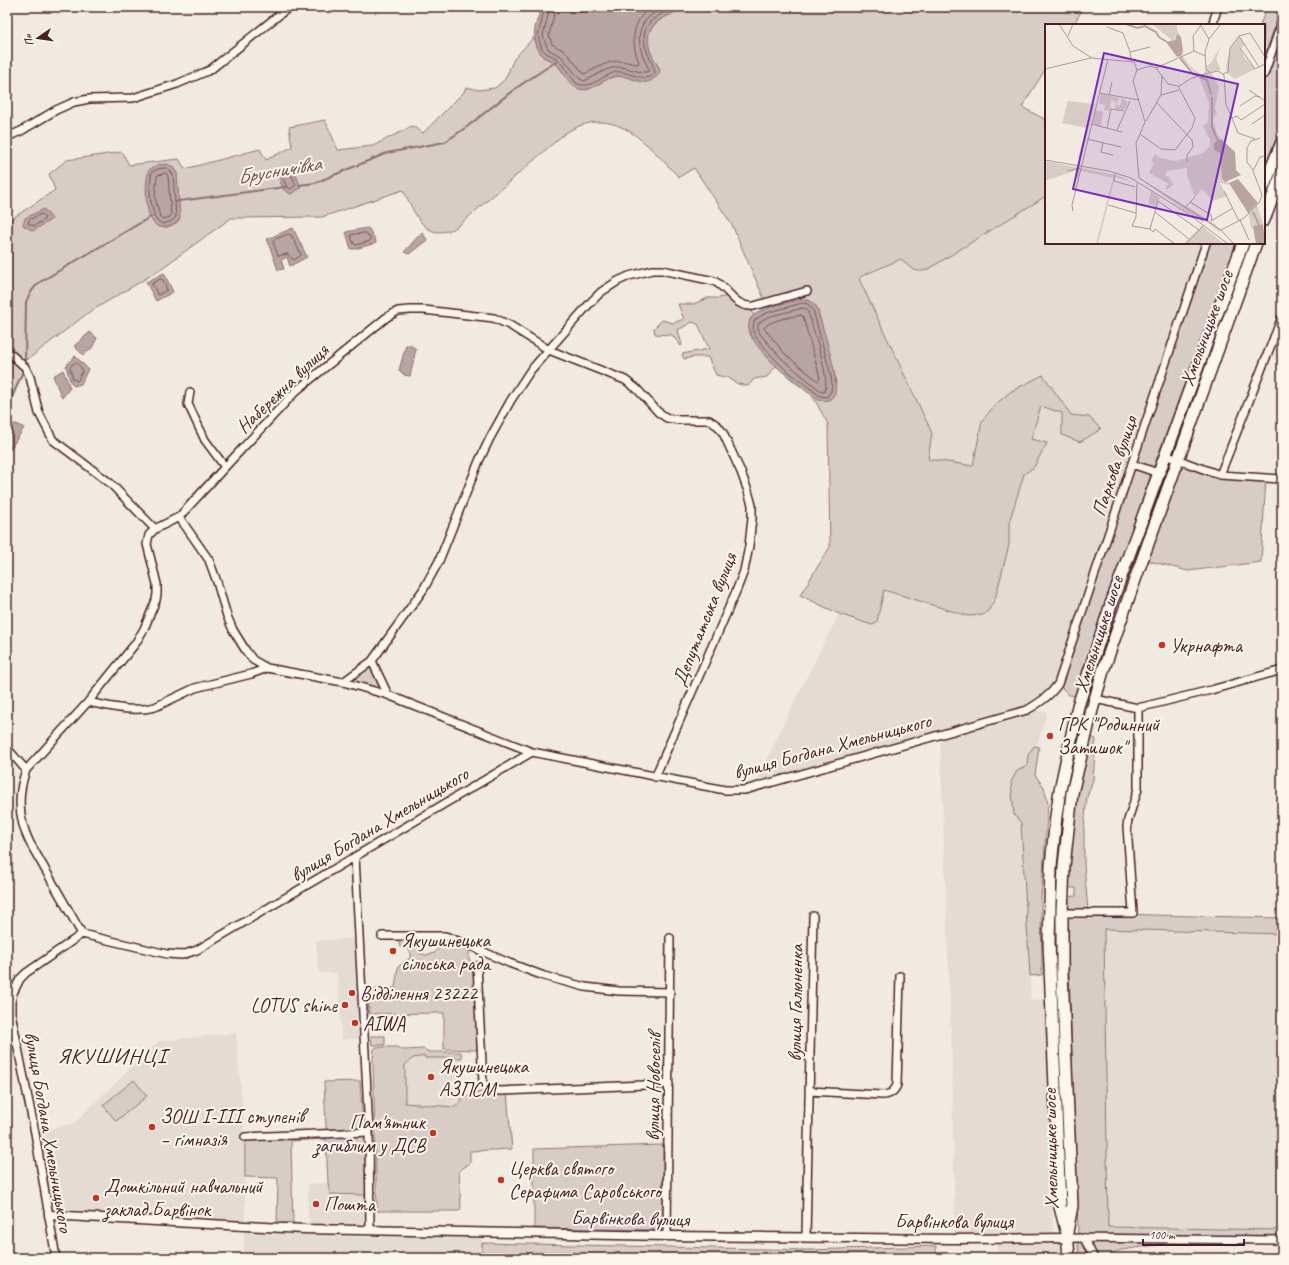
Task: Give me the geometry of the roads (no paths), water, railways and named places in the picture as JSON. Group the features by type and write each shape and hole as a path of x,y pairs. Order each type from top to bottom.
{"highway":[{"path":"1265,184 1282,142"},
{"path":"1265,217 1282,173"},
{"name":"Хмельницьке шосе","path":"1067,1235 1060,1207 1049,973 1049,902 1056,816 1078,706 1111,604 1243,244"},
{"name":"Хмельницьке шосе","path":"1067,1235 1072,1206 1062,972 1062,913 1064,866 1071,799 1076,773 1095,699 1124,608 1256,244"},
{"path":"1082,695 1095,699"},
{"path":"1067,1235 1069,1258"}],"street":[{"path":"7,138 56,110 74,102 89,99 134,98 177,84 210,70 289,7"},
{"path":"1212,24 1218,7"},
{"path":"1265,71 1282,22"},
{"name":"Паркова вулиця","path":"1047,697 1058,684 1206,244"},
{"path":"343,682 372,661 423,590 439,561 471,478 490,438 517,390 530,371 601,292 629,276 647,271 662,270 714,281 721,284 737,302 742,306 747,307 807,291"},
{"name":"Набережна вулиця","path":"155,529 179,516 296,391 379,323 398,311 424,310 494,318 511,326 549,350"},
{"path":"1220,475 1282,317"},
{"name":"Депутатська вулиця","path":"549,350 625,380 637,389 658,412 667,418 680,420 705,420 714,422 721,429 725,437 741,472 752,505 749,546 744,571 713,646 655,777"},
{"path":"7,351 25,367 30,377 39,413 53,440 110,484 155,529 149,535 147,544 157,584 156,600 144,630 88,702 26,770 22,783 20,798 24,830 82,934"},
{"path":"190,392 188,404 205,440 224,467"},
{"path":"1165,455 1220,475 1282,479"},
{"path":"1132,464 1158,474"},
{"path":"179,516 209,560 233,630 253,660 268,668 343,682 388,695 532,752"},
{"path":"372,661 388,695"},
{"path":"88,702 136,710 148,709 195,688 268,668"},
{"path":"1095,699 1138,708 1282,670"},
{"name":"вулиця Богдана Хмельницького","path":"56,1258 35,1133 17,1043 9,1014 13,993 20,979 26,973 82,934 167,954 182,955 197,950 532,752 725,790 745,790 1027,710 1047,697"},
{"path":"1062,913 1133,913 1128,820 1138,789 1138,708"},
{"path":"7,748 26,770"},
{"path":"356,857 369,1132 370,1229"},
{"name":"вулиця Галюненка","path":"806,1237 813,916"},
{"path":"382,936 445,936 509,964 544,976 584,987 608,991 670,992"},
{"name":"вулиця Новоселів","path":"667,1236 670,938"},
{"path":"477,966 483,1084 488,1089 500,1091 669,1084"},
{"name":"вулиця Галюненка","path":"809,1091 882,1095 894,1091 897,1085 900,976"},
{"path":"7,1040 17,1043"},
{"path":"245,1137 369,1132"},
{"name":"Барвінкова вулиця","path":"49,1215 245,1226 667,1236 955,1239 1067,1235"},
{"path":"1067,1235 1084,1238 1282,1240"},
{"path":"1084,1238 1094,1258"}],"water":[{"path":"542,7 686,7 658,21 650,31 648,40 650,49 660,69 658,75 654,79 648,82 640,82 627,77 618,76 592,88 583,90 575,88 558,66 541,54 536,42 535,27"},
{"path":"167,164 172,166 177,173 180,218 178,222 173,225 159,227 153,223 149,215 146,196 147,177 149,170 157,165"},
{"path":"293,167 301,188 291,194 284,190 276,173"},
{"path":"44,209 52,219 33,231 23,225 25,218"},
{"path":"293,228 307,257 290,266 287,257 281,260 284,269 278,270 267,239"},
{"path":"367,228 369,229 376,243 351,249 346,232"},
{"path":"422,232 427,240 409,254 404,252"},
{"path":"164,273 173,292 156,301 146,282"},
{"path":"803,299 808,300 817,308 835,375 836,385 834,395 831,399 824,401 818,400 773,363 752,338 749,326 752,317 762,310 776,305"},
{"path":"90,332 97,338 92,348 83,355 74,346"},
{"path":"406,345 410,345 416,349 410,376 404,375 399,370"},
{"path":"75,356 88,369 81,384 74,386 70,381 66,366"},
{"path":"63,370 70,388 62,398 53,376"},
{"path":"17,424 24,428 7,454 7,427 9,425"}],"waterway":[{"name":"Брусничівка","path":"299,185 315,183 387,153 445,142 516,88 557,61"},
{"name":"Брусничівка","path":"176,202 285,187"},
{"name":"Брусничівка","path":"25,363 26,302 35,287 40,282 152,216"},
{"name":"Брусничівка","path":"7,409 24,369"}],"place":[{"name":"Укрнафта","path":"1162,645"},
{"name":"ГРК \"Родинний Затишок\"","path":"1050,736"},
{"name":"Якушинецька сільська рада","path":"393,951"},
{"name":"Відділення 23222","path":"352,993"},
{"name":"LOTUS shine","path":"345,1005"},
{"name":"AIWA","path":"355,1023"},
{"name":"Якушинецька АЗПСМ","path":"431,1077"},
{"name":"ЗОШ І-ІІІ ступенів – гімназія","path":"152,1127"},
{"name":"Пам'ятник загиблим у ДСВ","path":"433,1133"},
{"name":"Церква святого Серафима Саровського","path":"501,1180"},
{"name":"Дошкільний навчальний заклад Барвінок","path":"96,1198"},
{"name":"Пошта","path":"316,1204"}],"district":[{"name":"ЯКУШИНЦІ","path":"112,1055"}]}
